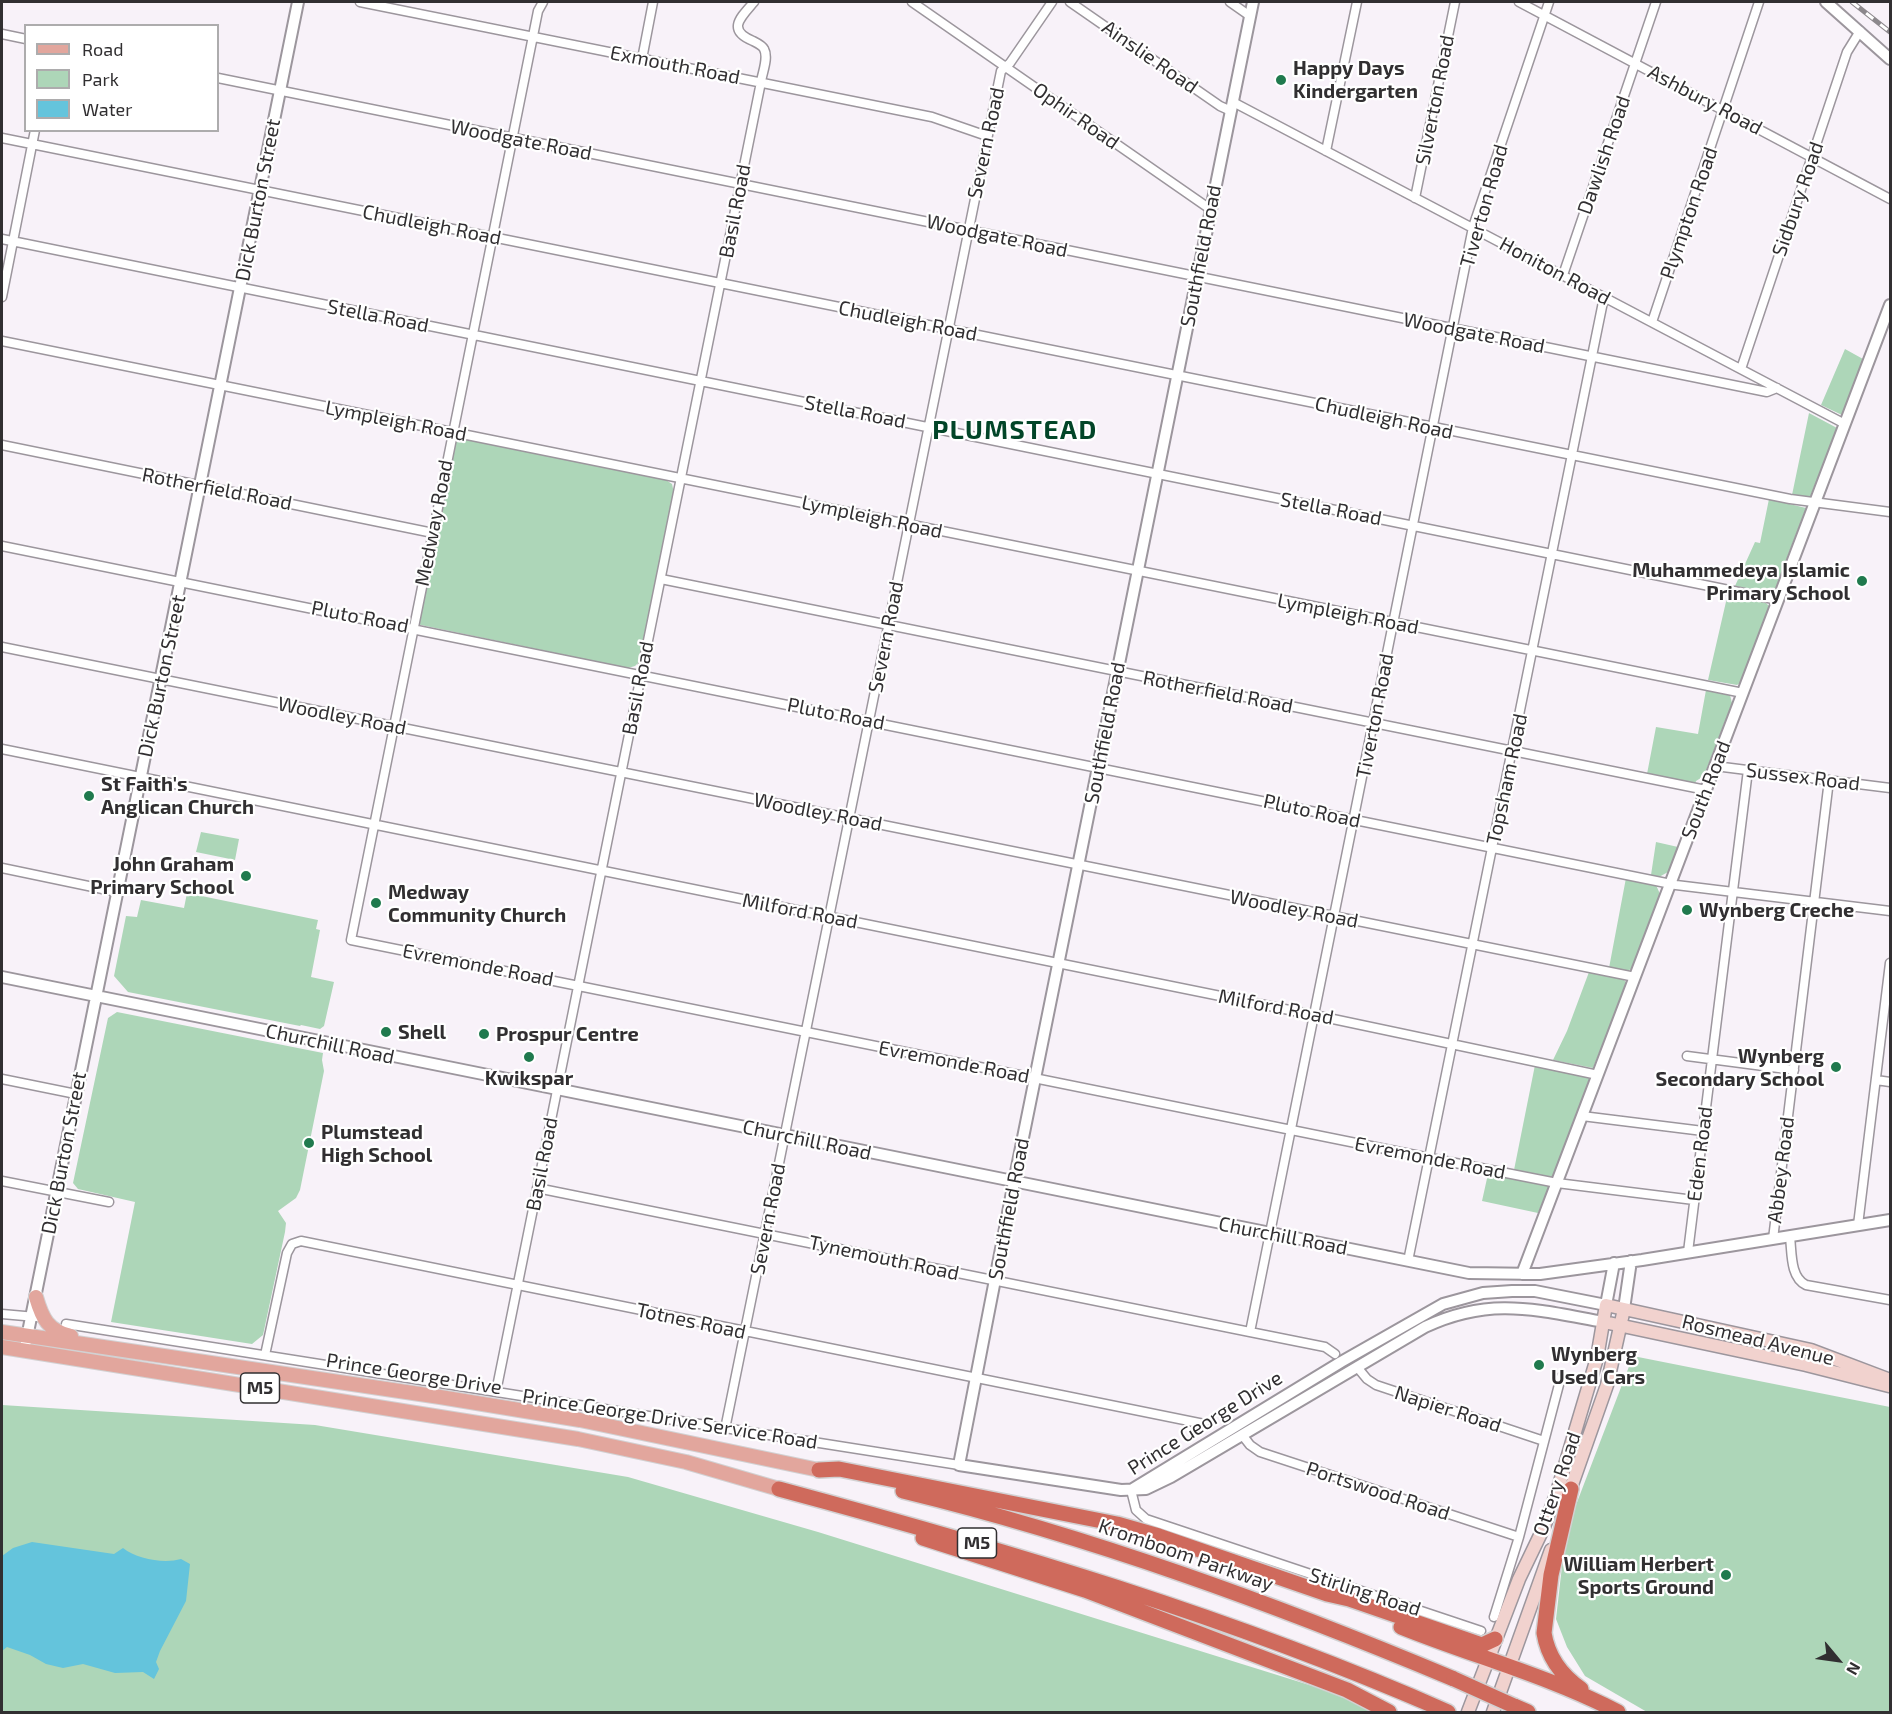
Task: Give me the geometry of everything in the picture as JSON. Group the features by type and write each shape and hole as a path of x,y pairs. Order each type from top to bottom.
{"highway":[{"path":"819,1470 839,1468 1117,1524 1159,1536 1482,1645 1495,1639"},
{"name":"Kromboom Parkway","path":"819,1470 993,1515 1150,1563 1294,1614 1454,1679 1521,1709"},
{"path":"779,1489 852,1517 1085,1590 1347,1690 1389,1713"},
{"name":"M5","path":"779,1489 977,1543 1141,1595 1282,1646 1445,1711"},
{"path":"1570,1489 1551,1575 1544,1623 1545,1642 1555,1665 1566,1677 1613,1710"},
{"path":"1327,1594 1366,1613 1543,1679 1613,1710"}],"main road":[{"path":"36,1297 36,1317 63,1334 135,1352"},
{"name":"Rosmead Avenue","path":"1606,1305 1810,1350 1890,1380"},
{"name":"Ottery Road","path":"1468,1713 1519,1579 1544,1527 1557,1492 1597,1358 1606,1305"},
{"name":"Ottery Road","path":"1493,1713 1607,1385 1624,1309"},
{"name":"Rosmead Avenue","path":"1604,1322 1806,1365 1890,1386"},
{"name":"Prince George Drive","path":"2,1332 580,1420 819,1470"},
{"name":"Prince George Drive","path":"2,1347 578,1439 686,1462 779,1489"}],"street":[{"name":"Dick Burton Street","path":"36,1297 298,2"},
{"name":"Exmouth Road","path":"360,2 387,4 642,59 932,117 987,136"},
{"name":"Medway Road","path":"351,940 538,11 543,2"},
{"path":"642,59 653,2"},
{"name":"Ophir Road","path":"912,2 1210,209"},
{"name":"Severn Road","path":"725,1428 1001,71 1052,2"},
{"name":"Ainslie Road","path":"1070,2 1220,106 1232,106"},
{"path":"1230,2 1251,16"},
{"name":"Southfield Road","path":"959,1464 1253,2"},
{"path":"1326,151 1357,2"},
{"name":"Silverton Road","path":"1415,198 1455,2"},
{"name":"Ashbury Road","path":"1519,2 1890,199"},
{"name":"Tiverton Road","path":"1250,1332 1473,227 1549,2"},
{"name":"Dawlish Road","path":"1563,275 1656,2"},
{"name":"Plympton Road","path":"1652,322 1759,2"},
{"path":"1826,2 1890,59"},
{"name":"Basil Road","path":"496,1392 766,56 761,45 742,36 738,27 739,20 750,3"},
{"name":"Sidbury Road","path":"1740,369 1847,52 1860,31"},
{"path":"2,34 24,39"},
{"name":"Woodgate Road","path":"219,78 1767,392 1777,388"},
{"name":"Honiton Road","path":"1232,106 1326,151 1473,227 1845,424"},
{"path":"2,297 35,132"},
{"name":"Chudleigh Road","path":"2,138 1572,456 1815,503 1890,512"},
{"name":"Stella Road","path":"2,239 1779,600"},
{"name":"Topsham Road","path":"1408,1261 1604,297"},
{"name":"South Road","path":"1522,1274 1890,305"},
{"name":"Lympleigh Road","path":"2,341 1743,693"},
{"name":"Rotherfield Road","path":"2,446 433,533"},
{"name":"Pluto Road","path":"2,546 1671,884 1890,911"},
{"name":"Rotherfield Road","path":"661,579 1706,790"},
{"name":"Woodley Road","path":"2,647 1635,977"},
{"name":"Milford Road","path":"2,749 1598,1074"},
{"name":"Sussex Road","path":"1715,766 1890,788"},
{"name":"Eden Road","path":"1688,1252 1748,770"},
{"name":"Abbey Road","path":"1773,1239 1829,780"},
{"path":"2,868 117,892"},
{"name":"Evremonde Road","path":"351,940 1557,1183 1694,1200"},
{"path":"1858,1225 1890,963"},
{"name":"Churchill Road","path":"2,977 1469,1273 1540,1274 1614,1263"},
{"path":"1687,1056 1794,1070"},
{"path":"2,1079 76,1094"},
{"path":"1876,1080 1890,1082"},
{"path":"1582,1116 1703,1131"},
{"path":"2,1181 109,1202"},
{"name":"Tynemouth Road","path":"537,1188 1325,1347 1335,1354"},
{"path":"1614,1263 1890,1220"},
{"path":"1790,1237 1795,1276 1799,1282 1890,1300"},
{"name":"Totnes Road","path":"265,1355 287,1252 290,1246 298,1242 1204,1424"},
{"name":"Ottery Road","path":"1624,1309 1631,1261"},
{"name":"Ottery Road","path":"1606,1305 1614,1263"},
{"name":"Prince George Drive","path":"1131,1490 1341,1362 1443,1304 1483,1293 1535,1291 1606,1305"},
{"name":"Prince George Drive","path":"1131,1490 1152,1487 1442,1319 1473,1310 1502,1307 1524,1308 1604,1322"},
{"path":"2,1314 36,1317 27,1336 24,1351"},
{"name":"Prince George Drive Service Road","path":"66,1324 1131,1490"},
{"name":"Napier Road","path":"1357,1367 1366,1379 1376,1385 1544,1441"},
{"path":"1494,1617 1519,1537 1561,1377"},
{"name":"Portswood Road","path":"1243,1436 1260,1452 1519,1537"},
{"name":"Stirling Road","path":"1131,1490 1136,1510 1146,1519 1480,1630"}],"green space":[{"path":"1845,349 1863,359 1842,415 1821,405"},
{"path":"1809,413 1837,428 1810,497 1792,495"},
{"path":"454,437 666,480 672,484 674,493 640,661 635,666 628,668 416,624"},
{"path":"1769,499 1806,508 1774,592 1771,593 1735,586 1755,542 1760,543"},
{"path":"1728,593 1764,601 1769,606 1740,683 1737,685 1708,680"},
{"path":"1706,690 1730,695 1732,703 1704,776 1695,784 1647,774 1656,727 1698,734"},
{"path":"201,832 239,839 235,860 196,852"},
{"path":"1656,842 1678,847 1668,872 1659,877 1651,875"},
{"path":"1626,878 1656,885 1660,894 1632,968 1628,971 1609,968"},
{"path":"187,893 318,920 316,929 320,930 311,977 334,982 324,1026 320,1029 300,1026 128,992 114,976 126,916 137,917 141,900 184,908"},
{"path":"1589,972 1623,979 1627,983 1593,1068 1553,1060 1567,1031"},
{"path":"117,1012 323,1053 324,1071 300,1190 296,1198 278,1211 286,1223 285,1232 263,1335 252,1344 111,1322 135,1202 78,1189 73,1183 108,1018"},
{"path":"1535,1065 1590,1077 1552,1178 1514,1170"},
{"path":"1488,1174 1549,1186 1538,1213 1482,1201"},
{"name":"William Herbert Sports Ground","path":"1633,1356 1890,1407 1890,1712 1647,1712 1585,1676 1567,1647 1556,1619 1566,1531"},
{"path":"2,1405 315,1425 628,1477 818,1532 1319,1688 1358,1703 1371,1712 2,1712"}],"water":[{"path":"32,1542 114,1554 123,1548 143,1558 159,1561 181,1559 190,1564 186,1601 160,1651 156,1662 159,1669 154,1679 143,1672 115,1673 83,1664 63,1668 46,1664 30,1655 7,1647 2,1651 2,1556 13,1548"}],"railway":[{"path":"1852,2 1890,32"}],"place":[{"name":"Happy Days Kindergarten","path":"1281,80"},
{"name":"Muhammedeya Islamic Primary School","path":"1862,581"},
{"name":"St Faith's Anglican Church","path":"89,796"},
{"name":"John Graham Primary School","path":"246,876"},
{"name":"Medway Community Church","path":"376,903"},
{"name":"Wynberg Creche","path":"1687,910"},
{"name":"Shell","path":"386,1032"},
{"name":"Prospur Centre","path":"484,1034"},
{"name":"Kwikspar","path":"529,1057"},
{"name":"Wynberg Secondary School","path":"1836,1067"},
{"name":"Plumstead High School","path":"309,1143"},
{"name":"Wynberg Used Cars","path":"1539,1365"},
{"name":"William Herbert Sports Ground","path":"1726,1575"}],"district":[{"name":"PLUMSTEAD","path":"1015,430"}]}
